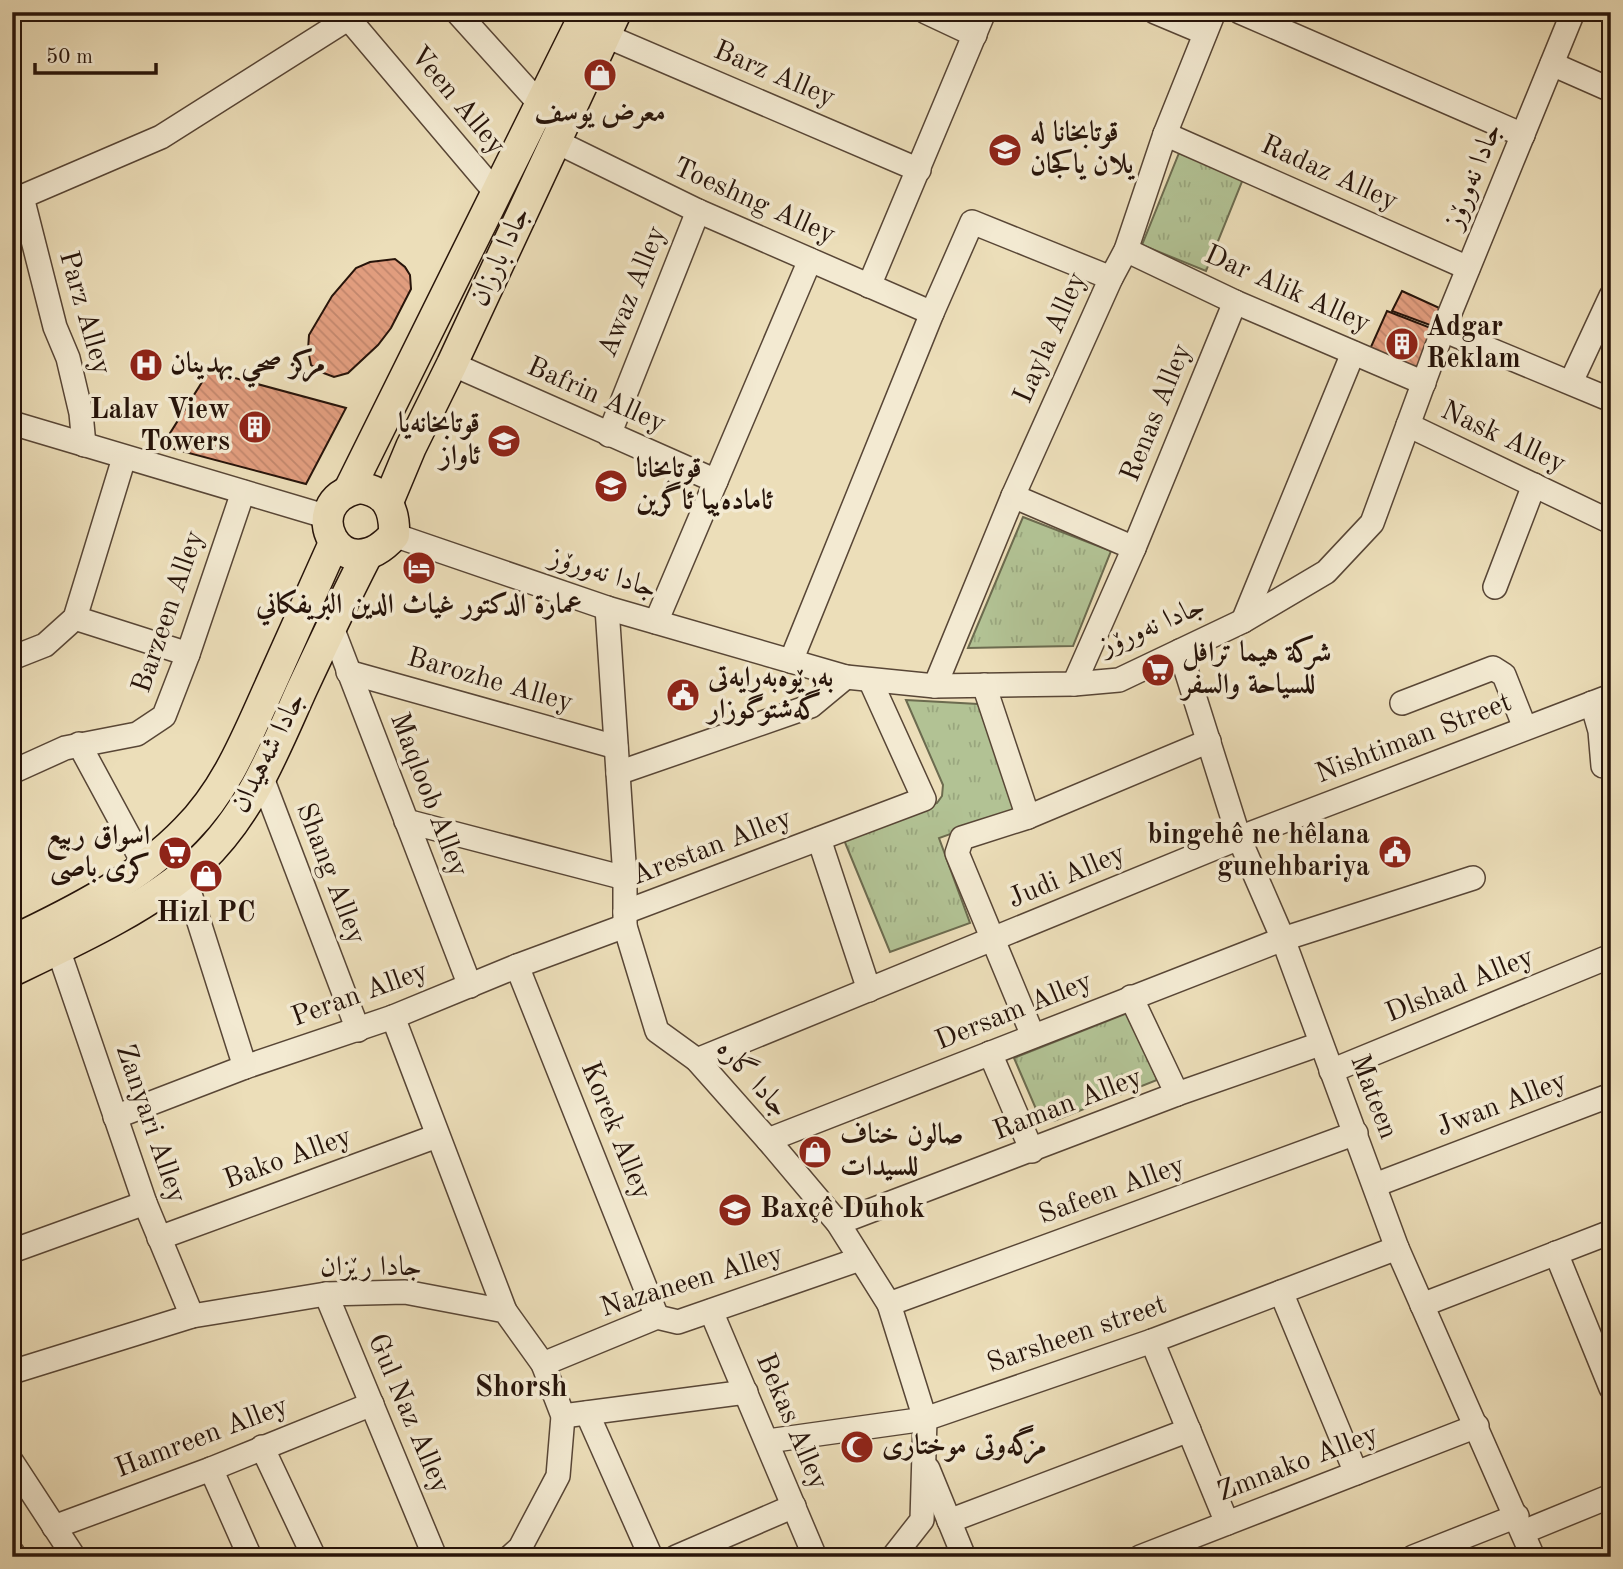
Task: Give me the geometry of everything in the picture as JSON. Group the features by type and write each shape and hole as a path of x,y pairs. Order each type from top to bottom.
{"main road":[{"name":"جادا بارزان","path":"349,490 540,104 597,21"},
{"name":"جادا بارزان","path":"388,502 411,447 555,141 597,21"},
{"path":"370,489 388,502 395,520 394,535 384,546 367,555 349,554 331,530 335,500 349,490 370,489"},
{"name":"جادا شەهیدان","path":"12,941 73,910 145,866 188,829 206,808 227,776 331,530"},
{"name":"جادا شەهیدان","path":"12,971 156,895 184,875 228,830 262,778 331,625 367,555"}],"street":[{"path":"457,12 540,104"},
{"path":"926,12 975,35"},
{"path":"869,286 984,12"},
{"path":"1155,12 1209,23"},
{"path":"1240,12 1523,135"},
{"name":"جادا نەورۆز","path":"394,535 607,608 846,677 935,686 1074,684 1119,680 1243,621 1326,572 1372,523 1443,330 1573,12"},
{"name":"Veen Alley","path":"17,199 161,137 346,15 497,194"},
{"name":"Barz Alley","path":"597,21 919,170"},
{"name":"Layla Alley","path":"935,686 1013,496 1126,250 1165,134 1209,23"},
{"path":"1552,64 1611,90"},
{"name":"Radaz Alley","path":"1165,134 1468,268"},
{"name":"Toeshng Alley","path":"555,141 698,211 932,313"},
{"name":"Parz Alley","path":"17,199 55,327 68,358 81,413 83,445"},
{"name":"Awaz Alley","path":"609,435 698,211"},
{"path":"791,661 932,313 972,222 1111,278"},
{"name":"Dar Alik Alley","path":"1126,250 1235,302 1424,383"},
{"path":"656,622 810,260"},
{"path":"1572,382 1611,296"},
{"name":"Renas Alley","path":"1074,684 1235,302"},
{"path":"1443,330 1611,400"},
{"path":"1243,621 1353,353"},
{"name":"Bafrin Alley","path":"452,364 716,481"},
{"path":"12,424 243,492 331,530"},
{"name":"Nask Alley","path":"1408,425 1611,522"},
{"path":"12,658 45,645 75,618 124,458"},
{"path":"1495,587 1534,485"},
{"name":"Barzeen Alley","path":"12,772 79,744 137,734 164,716 243,492"},
{"path":"1013,496 1133,548"},
{"name":"جادا گارە","path":"607,608 625,878 625,919 657,1031 697,1060 768,1140 838,1223 889,1304 925,1419 922,1520 893,1557"},
{"path":"75,618 188,654"},
{"name":"Maqloob Alley","path":"331,625 470,986"},
{"name":"Mateen","path":"1180,651 1239,838 1283,939 1397,1248 1533,1557"},
{"path":"1402,703 1493,668 1504,675 1525,728"},
{"name":"Barozhe Alley","path":"348,671 616,747"},
{"path":"618,773 811,706 846,677"},
{"name":"Arestan Alley","path":"625,919 819,839 925,799 870,680"},
{"path":"984,685 1028,817"},
{"path":"1601,699 1603,766"},
{"name":"Nishtiman Street","path":"1239,838 1601,699"},
{"path":"1033,1037 957,853 962,838 1028,817 1209,741"},
{"path":"79,744 145,866"},
{"name":"Shang Alley","path":"262,778 358,1030"},
{"path":"406,821 625,878"},
{"name":"Judi Alley","path":"697,1060 1239,838"},
{"name":"Arestan Alley","path":"819,839 869,990"},
{"path":"184,875 245,1067"},
{"name":"Dersam Alley","path":"768,1140 1283,939 1473,877"},
{"name":"Peran Alley","path":"115,1117 245,1067 393,1017 625,919"},
{"name":"Zanyari Alley","path":"58,949 145,1203 192,1316"},
{"name":"Dlshad Alley","path":"1331,1071 1611,956"},
{"name":"Korek Alley","path":"517,966 657,1317"},
{"path":"1131,998 1177,1094"},
{"path":"393,1017 505,1311 543,1364 563,1416 558,1476 520,1548 510,1557"},
{"name":"Raman Alley","path":"838,1223 1177,1094 1320,1044"},
{"path":"990,1054 1032,1151"},
{"name":"Jwan Alley","path":"1374,1185 1611,1095"},
{"name":"Safeen Alley","path":"889,1304 1356,1133"},
{"name":"Bako Alley","path":"159,1238 437,1136"},
{"path":"12,1251 145,1203"},
{"path":"1422,1305 1611,1232"},
{"name":"Sarsheen street","path":"768,1441 925,1419 1152,1341 1397,1248"},
{"path":"1556,1253 1611,1388"},
{"name":"Nazaneen Alley","path":"543,1364 657,1317 678,1322 860,1258"},
{"name":"جادا رێزان","path":"12,1372 192,1316 326,1294 405,1292 505,1311"},
{"path":"1281,1292 1356,1473"},
{"name":"Gul Naz Alley","path":"326,1294 435,1557"},
{"name":"Bekas Alley","path":"711,1311 815,1557"},
{"path":"1152,1341 1227,1523"},
{"path":"563,1416 746,1392"},
{"name":"Hamreen Alley","path":"54,1527 211,1469 372,1404"},
{"path":"587,1413 651,1557"},
{"name":"Zmnako Alley","path":"1140,1557 1476,1426"},
{"path":"950,1521 1189,1430"},
{"path":"262,1447 314,1557"},
{"path":"924,1460 964,1557"},
{"path":"211,1469 250,1557"},
{"path":"14,1470 74,1557"},
{"path":"1413,1557 1611,1496"},
{"path":"676,1557 794,1506"}],"green space":[{"path":"1179,153 1243,179 1206,271 1142,245"},
{"path":"1023,517 1111,551 1073,646 968,648"},
{"path":"906,700 978,704 1015,811 939,838 970,923 890,952 844,840 937,803 942,796 943,785"},
{"path":"1130,1012 1157,1080 1054,1121 1039,1116 1014,1058"}],"building":[{"path":"395,259 410,275 411,289 391,328 378,345 348,373 334,377 311,365 309,335 332,296 356,268 370,262"},
{"path":"1402,291 1446,311 1438,328 1392,311"},
{"name":"Adgar Reklam","path":"1387,311 1436,330 1422,382 1366,358"},
{"name":"Lalav View Towers","path":"209,371 346,408 306,484 162,446"}],"place":[{"name":"معرض يوسف","path":"600,75"},
{"name":"قوتابخانا له يلان ياكجان","path":"1005,150"},
{"name":"Adgar Reklam","path":"1402,344"},
{"name":"مركز صحي بهدينان","path":"146,365"},
{"name":"Lalav View Towers","path":"255,427"},
{"name":"قوتابخانەیا ئاواز","path":"504,441"},
{"name":"قوتابخانا ئامادەییا ئاگرین","path":"611,486"},
{"name":"عمارة الدكتور غياث الدين البريفكاني","path":"419,568"},
{"name":"شركة هيما ترافل للسياحة والسفر","path":"1158,670"},
{"name":"بەڕێوەبەرایەتی گەشتوگوزار","path":"683,695"},
{"name":"bingehê ne hêlana gunehbariya","path":"1395,852"},
{"name":"اسواق ربيع كرى باصى","path":"175,853"},
{"name":"Hizl PC","path":"206,876"},
{"name":"صالون خناف للسيدات","path":"815,1152"},
{"name":"Baxçê Duhok","path":"735,1210"},
{"name":"مزگەوتی موختاری","path":"857,1447"}],"district":[{"name":"Shorsh","path":"521,1388"}]}
